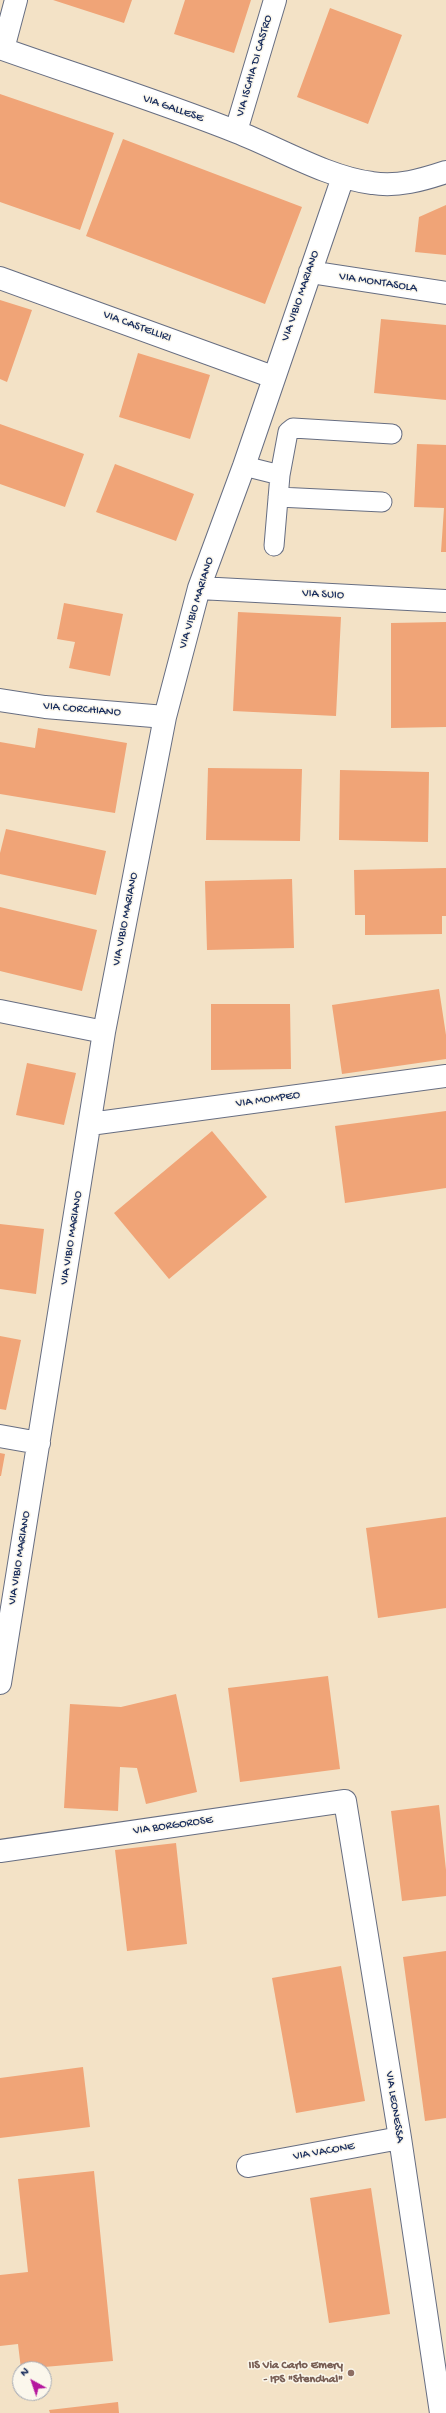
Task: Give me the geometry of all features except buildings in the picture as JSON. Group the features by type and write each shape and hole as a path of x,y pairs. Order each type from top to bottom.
{"street":[{"path":"1,49 16,0"},
{"name":"VIA ISCHIA DI CASTRO","path":"236,131 275,0"},
{"name":"VIA GALLESE","path":"1,49 236,131 343,176 372,183 394,184 416,182 446,172"},
{"name":"VIA VIBIO MARIANO","path":"0,1683 104,1032 164,717 199,588 244,466 273,377 343,176"},
{"name":"VIA MONTASOLA","path":"310,272 446,293"},
{"name":"VIA CASTELLIRI","path":"0,278 273,377"},
{"name":"VIA SUIO","path":"199,588 446,601"},
{"name":"VIA CORCHIANO","path":"0,700 45,707 164,717"},
{"path":"0,1011 104,1032"},
{"name":"VIA MOMPEO","path":"90,1124 446,1076"},
{"path":"0,1436 38,1443"},
{"name":"VIA BORGOROSE","path":"0,1851 345,1801"},
{"name":"VIA LEONESSA","path":"345,1801 400,2138 441,2413"},
{"name":"VIA VACONE","path":"248,2166 400,2138"}],"lane":[{"path":"274,546 280,475 288,432 294,428 392,434"},
{"path":"244,466 280,475"},
{"path":"278,497 382,502"}],"place":[{"name":"IIS Via Carlo Emery - IPS \"Stendhal\"","path":"351,2373"}]}
